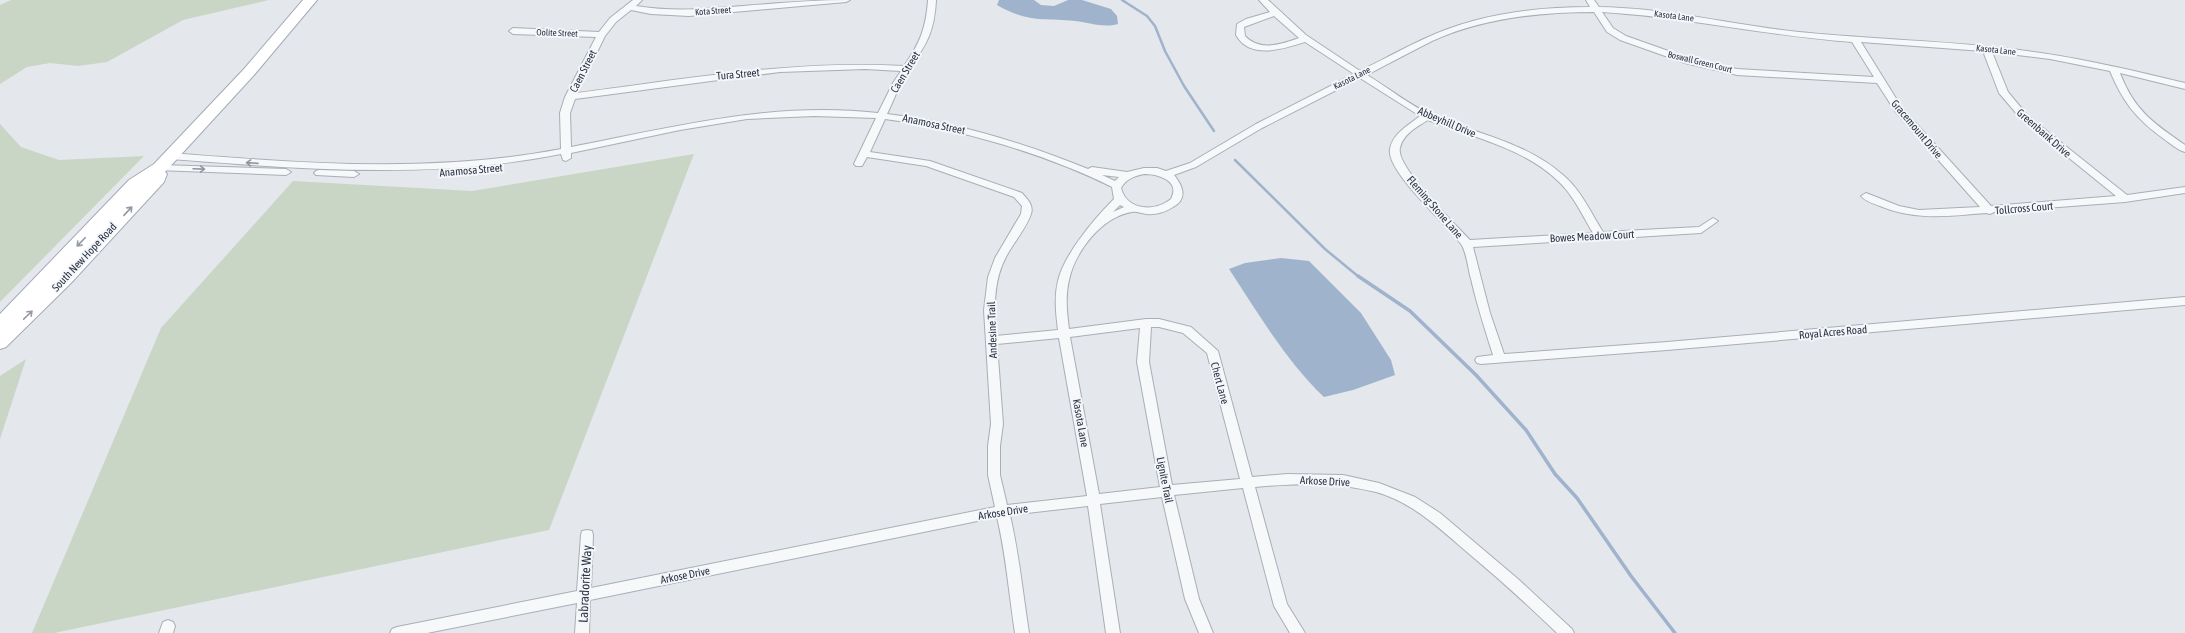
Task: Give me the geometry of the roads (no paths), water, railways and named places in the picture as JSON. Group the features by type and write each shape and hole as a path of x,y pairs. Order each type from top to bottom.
{"main road":[{"name":"South New Hope Road","path":"0,324 16,310 135,184 165,162 249,72 310,0"},
{"name":"South New Hope Road","path":"0,342 65,279 158,178 165,162"}],"street":[{"name":"Caen Street","path":"566,155 565,113 570,97 601,34 613,20 638,0"},
{"name":"Kota Street","path":"629,7 651,11 689,13 846,0"},
{"name":"Caen Street","path":"862,159 897,83 926,37 931,20 932,0"},
{"name":"Abbeyhill Drive","path":"1263,0 1275,13 1305,39 1427,116 1508,146 1544,165 1561,178 1574,193 1600,236"},
{"name":"Boswall Green Court","path":"1590,0 1610,30 1623,38 1657,51 1715,68 1737,72 1879,80"},
{"name":"Kasota Lane","path":"1125,175 1142,171 1167,174 1194,165 1259,126 1430,39 1478,21 1543,10 1595,8 1630,10 1798,34 2030,54 2114,69 2185,86"},
{"path":"1275,13 1249,21 1240,26 1239,31 1241,38 1249,44 1259,48 1272,48 1305,39"},
{"name":"Oolite Street","path":"513,31 601,34"},
{"name":"Gracemount Drive","path":"1856,39 1879,80 1898,109 1990,211"},
{"name":"Greenbank Drive","path":"1987,50 2004,93 2025,118 2125,199"},
{"name":"Tura Street","path":"570,97 718,76 854,66 907,69"},
{"path":"2114,69 2130,103 2146,120 2185,149"},
{"name":"Anamosa Street","path":"165,162 412,175 488,169 759,121 777,116 836,112 882,114 937,123 968,131 1086,170 1117,186"},
{"name":"Fleming Stone Lane","path":"1427,116 1402,134 1395,148 1395,156 1401,168 1427,201 1467,244 1485,313 1500,359"},
{"name":"Anamosa Street","path":"165,162 392,168 479,164 566,155"},
{"name":"Andesine Trail","path":"862,159 927,163 1018,195 1027,206 1026,214 1006,248 993,277 989,310 997,424 994,446 994,475 1012,553 1014,581 1022,633"},
{"name":"Kasota Lane","path":"1177,183 1188,174 1194,165"},
{"name":"Anamosa Street","path":"1086,170 1125,175"},
{"path":"1125,175 1120,178 1117,186 1119,200 1131,208 1152,210 1172,204 1177,200 1179,194 1177,183 1167,174"},
{"name":"Tollcross Court","path":"1866,196 1884,205 1913,213 1990,211 2125,199 2185,190"},
{"path":"2174,191 2185,200"},
{"name":"Kasota Lane","path":"1100,224 1102,217 1119,200"},
{"name":"Kasota Lane","path":"1113,633 1092,500 1083,429 1061,306 1064,281 1075,256 1094,228 1131,208"},
{"name":"Bowes Meadow Court","path":"1467,244 1701,230 1713,221"},
{"name":"Royal Acres Road","path":"1480,360 2185,301"},
{"name":"Chert Lane","path":"991,341 1065,334 1146,323 1181,327 1195,335 1212,351 1280,606 1298,633"},
{"name":"Lignite Trail","path":"1146,323 1143,362 1167,491 1192,599 1206,633"},
{"name":"Arkose Drive","path":"397,633 1002,511 1167,491 1287,479 1343,480 1379,488 1411,501 1435,518 1513,582 1567,633"},
{"name":"Labradorite Way","path":"582,633 587,535"}],"water":[{"path":"999,0 1034,0 1041,5 1054,6 1068,0 1082,0 1111,9 1117,16 1118,24 1102,25 1075,21 1035,19 1008,11 997,5"},
{"path":"1281,258 1309,261 1361,313 1391,360 1395,375 1353,390 1324,397 1310,383 1273,336 1229,269 1245,263"}],"waterway":[{"path":"1122,0 1147,16 1155,26 1165,51 1184,86 1214,131"},
{"path":"1235,160 1325,249 1359,277"},
{"path":"1358,276 1410,311 1476,375 1526,430 1555,474 1577,498 1631,576 1675,633"}]}
